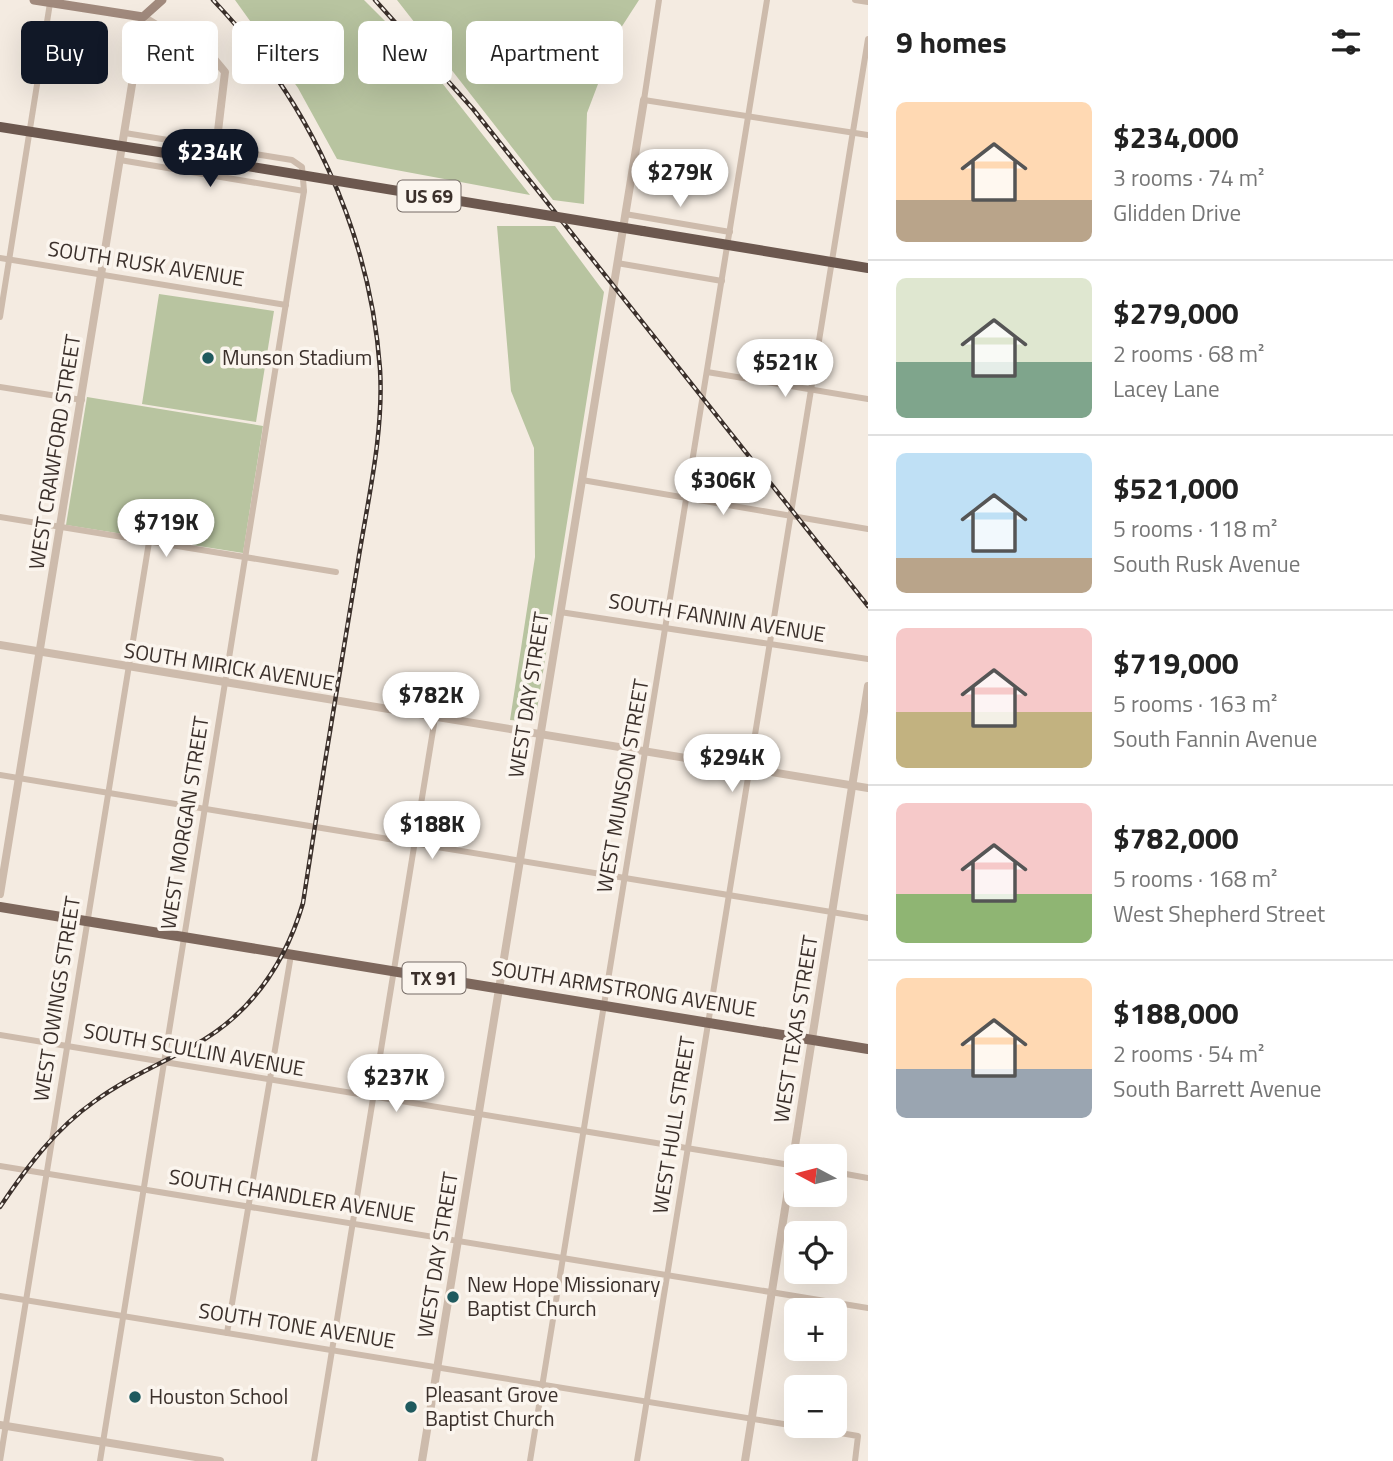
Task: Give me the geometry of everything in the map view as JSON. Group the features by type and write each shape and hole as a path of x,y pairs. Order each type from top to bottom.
{"highway":[{"name":"US 69","path":"0,127 868,268"}],"main road":[{"path":"34,0 143,16 162,0"},
{"name":"SOUTH ARMSTRONG AVENUE","path":"0,907 868,1049"}],"street":[{"path":"659,0 644,100 868,135"},
{"name":"WEST MUNSON STREET","path":"530,1461 767,0"},
{"path":"855,0 868,2"},
{"path":"0,317 50,3"},
{"path":"143,16 215,60 225,72 216,148"},
{"name":"WEST CRAWFORD STREET","path":"0,894 143,16"},
{"name":"WEST HULL STREET","path":"637,1461 868,39"},
{"name":"WEST DAY STREET","path":"422,1461 644,100"},
{"path":"120,160 304,191 302,167 292,160 125,133"},
{"name":"WEST MORGAN STREET","path":"100,1461 304,191"},
{"path":"625,214 730,232"},
{"name":"SOUTH RUSK AVENUE","path":"0,258 286,305"},
{"path":"617,263 722,281"},
{"path":"707,372 868,399"},
{"path":"0,387 82,400"},
{"path":"582,480 868,529"},
{"path":"0,517 336,572"},
{"name":"WEST OWINGS STREET","path":"0,1461 2,1426 26,1300 149,542"},
{"name":"SOUTH FANNIN AVENUE","path":"560,612 868,659"},
{"name":"SOUTH MIRICK AVENUE","path":"0,645 868,788"},
{"name":"WEST TEXAS STREET","path":"797,1144 868,686"},
{"path":"314,1461 435,718"},
{"path":"0,775 868,918"},
{"path":"227,1333 291,955"},
{"name":"SOUTH SCULLIN AVENUE","path":"0,1035 163,1061 270,1082 479,1113 784,1164"},
{"name":"SOUTH CHANDLER AVENUE","path":"0,1166 868,1308"},
{"path":"847,1174 868,1178"},
{"name":"WEST TEXAS STREET","path":"745,1461 786,1208"},
{"name":"SOUTH TONE AVENUE","path":"0,1296 784,1424"},
{"path":"2,1426 220,1461"},
{"name":"SOUTH TONE AVENUE","path":"847,1434 859,1436 855,1461"}],"green space":[{"path":"235,0 364,0 385,21 358,21 358,84 443,84 530,195 337,159 295,84 344,84 344,21 250,21"},
{"path":"397,0 639,0 623,25 623,21 466,21 466,84 598,84 587,113 584,204 553,200 452,71 452,21 413,21"},
{"path":"497,226 555,226 604,292 535,722 510,720 535,557 534,448 511,391"},
{"name":"Munson Stadium","path":"159,294 274,311 256,422 142,404"},
{"path":"87,397 263,426 243,553 66,525"}],"railway":[{"path":"0,1207 43,1149 81,1112 118,1086 213,1033 248,1003 275,967 303,903 374,469 380,419 380,369 374,317 363,267 348,217 328,170 305,124 278,80 213,0"},
{"path":"375,0 473,109 868,606"}],"place":[{"name":"Munson Stadium","path":"208,358"},
{"name":"New Hope Missionary Baptist Church","path":"453,1297"},
{"name":"Houston School","path":"135,1397"},
{"name":"Pleasant Grove Baptist Church","path":"411,1407"}]}
